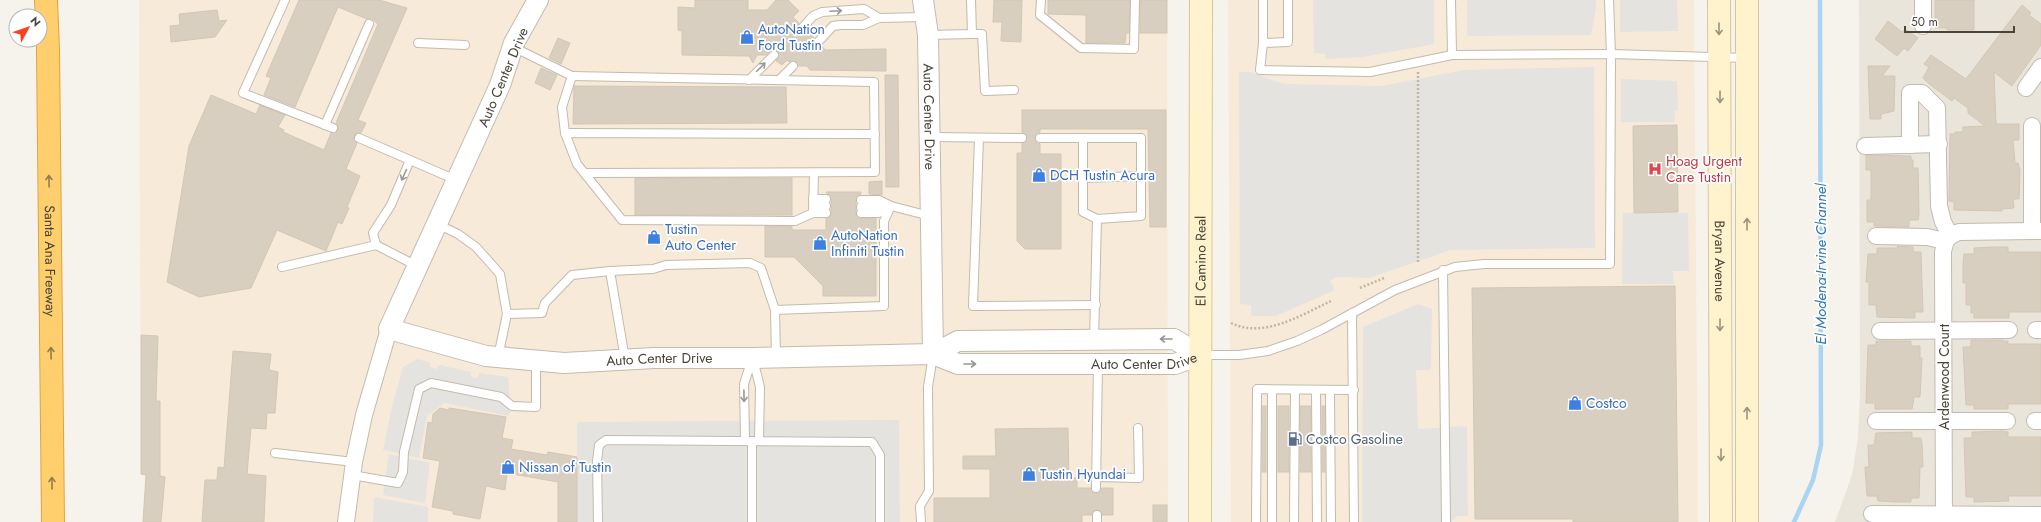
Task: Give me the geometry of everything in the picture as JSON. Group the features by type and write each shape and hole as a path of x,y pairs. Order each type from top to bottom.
{"highway":[{"name":"Santa Ana Freeway","path":"46,0 53,522"}],"main road":[{"name":"El Camino Real","path":"1200,522 1201,0"},
{"name":"Bryan Avenue","path":"1719,0 1721,522"},
{"name":"Bryan Avenue","path":"1747,0 1747,522"}],"street":[{"name":"Auto Center Drive","path":"346,522 353,468 364,415 389,329 500,85 513,47 538,0"},
{"path":"1922,26 1923,0"},
{"name":"Auto Center Drive","path":"926,17 930,137 933,354"},
{"path":"2026,88 2041,67"},
{"path":"1910,145 1910,93 1922,93 1937,108 1939,144 1939,206 1948,238"},
{"path":"1876,236 1948,238 1959,232 2037,231 2032,126"},
{"path":"1865,146 1939,144"},
{"name":"Ardenwood Court","path":"1944,518 1943,252 1948,238"},
{"name":"Auto Center Drive","path":"389,329 486,356 564,363 625,360 933,354 958,364 1175,364 1200,355"},
{"path":"1880,331 2009,330"},
{"name":"Auto Center Drive","path":"933,354 958,341 1174,339 1200,355"},
{"path":"1876,421 2007,421"},
{"path":"1872,514 1944,518 2041,515"}],"lane":[{"path":"285,0 243,93 333,128"},
{"path":"972,0 972,34"},
{"path":"1040,0 1040,15 1081,48 1134,49 1135,0"},
{"path":"1263,0 1263,43 1260,70 1370,72 1452,55 1610,54 1747,58"},
{"path":"1263,43 1288,42 1288,0"},
{"path":"1451,0 1452,55"},
{"path":"1200,355 1239,355 1268,351 1321,330 1395,290 1443,270 1464,265 1610,264 1609,0"},
{"path":"802,27 813,16 822,12 864,9 879,18"},
{"path":"818,42 834,26 863,25 879,18 926,17 972,34 982,34 985,91 1014,90"},
{"path":"325,125 369,24"},
{"path":"418,43 465,45"},
{"path":"513,47 572,76 874,82 875,172 585,173"},
{"path":"749,80 774,55"},
{"path":"779,80 793,66"},
{"path":"572,76 562,106 565,133 577,164 622,220 795,221 813,206 826,206 813,206"},
{"path":"565,133 875,134"},
{"path":"930,137 1022,138"},
{"path":"359,138 457,181"},
{"path":"979,138 973,306 1096,305"},
{"path":"1040,138 1083,138 1141,138 1141,216 1097,219 1083,212 1083,138"},
{"path":"376,246 374,233 390,205 410,160"},
{"path":"813,206 814,173"},
{"path":"1083,178 1140,176"},
{"path":"890,206 879,213 861,207 879,200 890,206 931,216"},
{"path":"775,310 884,306 884,221 890,206"},
{"path":"1094,340 1097,219"},
{"path":"437,224 458,234 476,247 500,274 507,314 498,357"},
{"path":"282,267 376,246 418,266"},
{"path":"507,314 542,313 545,303 572,275 653,269 666,265 750,263 761,268 775,310 776,358"},
{"path":"1443,270 1446,522"},
{"path":"610,271 625,360"},
{"path":"1352,313 1354,390 1354,522"},
{"path":"920,522 920,506 930,491 928,387 933,354"},
{"path":"752,358 744,384 752,441 752,522"},
{"path":"752,358 760,387 752,441"},
{"path":"275,453 353,468 398,483 403,472 404,452 419,389 431,383 501,397 512,406 536,408 536,360"},
{"path":"1096,488 1098,364"},
{"path":"1256,522 1257,389 1354,390"},
{"path":"1272,390 1272,522"},
{"path":"1294,522 1295,390"},
{"path":"1316,390 1317,522"},
{"path":"1330,390 1331,522"},
{"path":"1096,477 1139,478 1138,428"},
{"path":"598,522 597,461 599,445 606,440 872,442 880,455 880,522"}],"path":[{"path":"1418,264 1417,73 1421,62"},
{"path":"1360,288 1384,278"},
{"path":"1231,322 1245,328 1273,326 1331,301"}],"shaded area":[{"name":"Tustin Auto Center","path":"139,0 1167,0 1168,522 143,522 146,475 141,474"},
{"path":"1228,0 1694,0 1698,522 1231,522"},
{"path":"1313,0 1434,0 1434,44 1363,57 1325,59 1325,54 1314,53"},
{"path":"1467,0 1596,0 1596,7 1591,35 1467,36"},
{"path":"1620,0 1677,0 1678,31 1620,32"},
{"path":"1859,0 2041,0 2041,522 1835,522 1852,475 1858,438 1860,395"},
{"path":"1594,67 1595,248 1451,250 1369,278 1337,277 1330,281 1335,290 1276,316 1251,316 1251,305 1240,304 1239,72 1251,72 1284,84 1382,86 1464,70"},
{"path":"1621,79 1677,81 1678,110 1675,111 1674,122 1621,122"},
{"path":"1623,213 1688,213 1689,271 1673,271 1674,284 1622,284"},
{"path":"1418,304 1432,309 1431,370 1416,370 1418,429 1467,426 1468,516 1457,516 1451,522 1362,522 1363,327"},
{"path":"418,359 430,363 430,367 437,369 439,365 471,372 471,377 478,378 479,373 508,377 511,409 509,416 444,403 427,416 419,458 383,450 391,411 403,367"},
{"path":"899,420 900,522 577,522 577,422"},
{"path":"389,454 430,463 425,503 383,495"},
{"path":"374,497 428,507 428,522 373,522"}],"building":[{"path":"299,0 379,0 407,8 358,120 366,123 361,133 356,133 354,136 354,141 357,143 346,169 360,176 347,207 349,208 342,224 338,222 326,251 277,230 251,288 199,297 167,282 189,146 211,95 256,114 260,105 285,115 278,127 284,130 283,132 324,150 331,133 338,130 336,123 378,24 372,19 367,19 338,7 295,107 264,95 271,78 266,76"},
{"name":"AutoNation Ford Tustin","path":"695,0 748,0 748,10 767,10 776,0 788,0 799,11 793,17 799,23 798,29 802,32 807,31 814,38 813,43 815,46 822,46 825,50 886,49 886,71 810,70 807,66 798,66 795,61 789,62 787,60 782,65 776,61 779,54 775,50 766,55 757,55 753,63 749,56 682,55 682,31 678,30 678,7 695,8"},
{"path":"994,0 1022,0 1021,42 1001,41 1002,22 993,22"},
{"path":"1048,0 1130,0 1129,33 1126,33 1125,43 1086,43 1086,15 1048,14"},
{"path":"1140,0 1167,0 1167,33 1140,33"},
{"path":"1935,0 1974,0 1974,30 1947,30 1947,28 1935,28"},
{"path":"2022,5 2031,13 2029,15 2041,24 2041,45 2012,86 1994,72 1996,124 2019,124 2019,140 2013,140 2015,163 2018,163 2020,170 2019,199 2013,199 2014,208 2002,209 2002,211 1954,210 1954,202 1949,201 1950,134 1955,134 1955,132 1963,132 1963,127 1985,126 1968,113 1968,108 1954,98 1952,101 1923,78 1929,67 1924,64 1931,55 1966,79"},
{"path":"217,10 219,21 227,20 215,37 171,42 170,26 180,25 179,14"},
{"path":"1888,21 1902,32 1905,29 1918,38 1908,51 1904,48 1897,56 1875,39"},
{"path":"558,38 570,43 561,64 549,58"},
{"path":"1868,66 1890,66 1882,76 1895,76 1894,111 1881,114 1881,119 1870,119"},
{"path":"541,68 557,75 550,90 535,83"},
{"path":"885,75 898,75 899,187 886,187"},
{"path":"574,86 786,87 787,123 573,124"},
{"name":"DCH Tustin Acura","path":"1022,110 1166,110 1166,227 1150,227 1148,129 1040,129 1035,141 1040,144 1040,154 1061,154 1061,249 1025,249 1017,241 1017,153 1022,153 1022,143 1027,138 1027,135 1022,132"},
{"name":"Hoag Urgent Care Tustin","path":"1677,125 1678,212 1634,213 1633,126"},
{"path":"1866,155 1911,156 1911,160 1913,160 1913,168 1918,168 1919,214 1918,220 1909,220 1909,227 1874,226 1874,222 1867,222 1867,200 1871,200 1871,170 1866,170"},
{"path":"635,178 792,178 792,215 635,215"},
{"path":"882,181 882,195 869,194 869,182"},
{"name":"AutoNation Infiniti Tustin","path":"826,192 861,192 856,200 856,215 861,218 876,218 876,296 823,296 823,286 794,257 765,257 765,226 792,226 792,230 826,230 826,218 829,218 831,213 831,199"},
{"path":"1897,246 1913,247 1913,252 1921,252 1923,312 1915,312 1915,318 1877,317 1876,305 1869,305 1869,282 1866,282 1868,254 1877,254 1877,248 1898,248"},
{"path":"2008,247 2008,252 2041,252 2041,312 2009,312 2009,318 1974,318 1974,313 1971,313 1971,305 1966,305 1966,283 1963,283 1964,254 1974,254 1974,248"},
{"name":"Costco","path":"1675,286 1678,522 1573,522 1573,519 1475,519 1472,288"},
{"path":"141,335 158,336 156,401 160,401 160,476 165,477 161,522 143,522 146,475 141,474"},
{"path":"1971,340 2003,340 2008,341 2008,344 2041,344 2041,404 2008,404 2008,409 1974,409 1974,405 1966,405 1963,347 1971,347"},
{"path":"1876,341 1911,341 1911,346 1920,346 1920,358 1922,358 1920,397 1914,397 1912,409 1875,409 1875,403 1866,403 1868,345 1876,345"},
{"path":"233,351 271,354 269,370 278,372 275,413 267,413 266,429 251,428 247,474 266,476 264,522 202,522 205,480 217,480 218,467 224,468"},
{"path":"1262,406 1266,406 1266,472 1262,472"},
{"path":"1278,406 1289,406 1289,472 1278,472"},
{"path":"1300,406 1311,406 1311,472 1300,472"},
{"path":"1322,406 1325,406 1325,472 1322,472"},
{"name":"Nissan of Tustin","path":"440,408 449,410 449,408 506,417 502,438 513,440 511,449 547,455 548,452 577,457 577,522 558,522 558,482 507,473 505,490 486,486 480,519 453,514 453,511 432,507 440,461 423,458 428,422 432,423 433,414"},
{"name":"Tustin Hyundai","path":"1068,428 1069,478 1077,478 1077,488 1091,488 1096,493 1099,493 1102,488 1113,488 1113,515 1102,515 1100,510 1097,510 1092,512 1092,515 1082,515 1082,522 934,522 934,498 990,498 990,469 963,469 963,456 996,456 995,429"},
{"path":"1912,432 1912,438 1921,438 1922,444 1923,467 1920,467 1919,498 1911,498 1911,502 1896,502 1878,501 1877,496 1867,496 1865,467 1869,467 1868,445 1874,445 1876,433"},
{"path":"1972,432 2008,432 2008,437 2041,437 2041,496 2008,496 2009,501 1974,502 1974,497 1966,497 1964,438 1972,438"},
{"path":"1153,505 1167,505 1167,522 1153,522"}],"waterway":[{"name":"El Modena-Irvine Channel","path":"1794,522 1813,480 1821,445 1820,0"}],"place":[{"name":"AutoNation Ford Tustin","path":"747,37"},
{"name":"Hoag Urgent Care Tustin","path":"1655,169"},
{"name":"DCH Tustin Acura","path":"1039,175"},
{"name":"Tustin Auto Center","path":"654,237"},
{"name":"AutoNation Infiniti Tustin","path":"820,243"},
{"name":"Costco","path":"1575,403"},
{"name":"Costco Gasoline","path":"1295,439"},
{"name":"Nissan of Tustin","path":"508,467"},
{"name":"Tustin Hyundai","path":"1029,474"}]}
